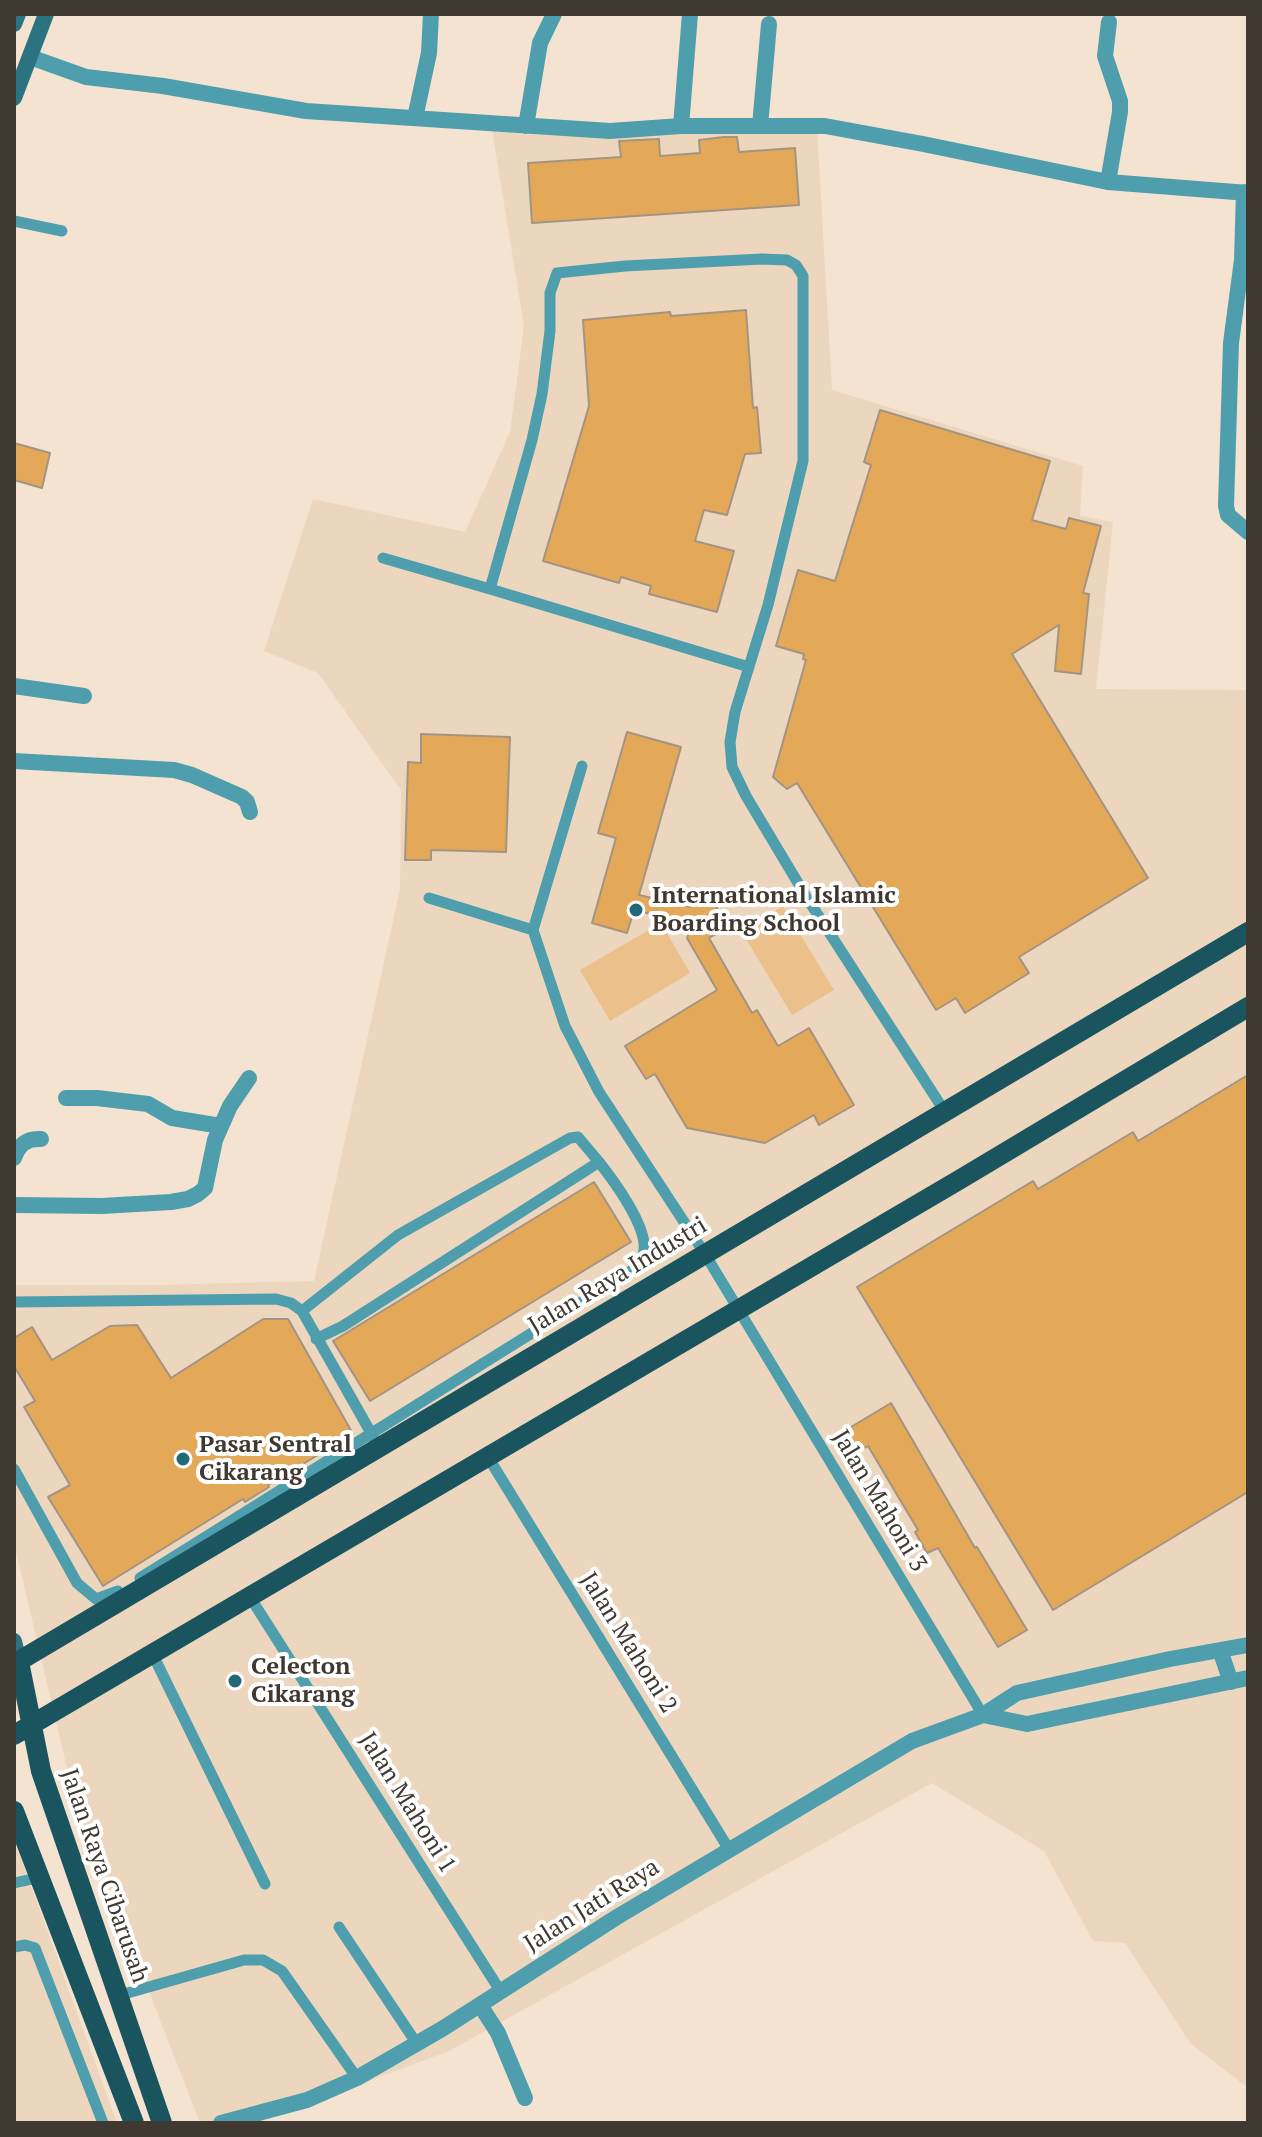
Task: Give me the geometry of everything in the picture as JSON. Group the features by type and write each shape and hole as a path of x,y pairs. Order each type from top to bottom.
{"main road":[{"name":"Jalan Raya Industri","path":"16,1663 375,1440 705,1254 1248,932"},
{"path":"22,1730 1248,1007"},
{"name":"Jalan Raya Cibarusah","path":"16,1663 22,1730 41,1771 162,2123"},
{"path":"14,1811 37,1878 134,2123"}],"street":[{"path":"14,24 18,14"},
{"path":"14,98 46,14"},
{"path":"415,118 429,53 431,14"},
{"path":"526,126 540,43 554,14"},
{"path":"681,126 690,14"},
{"path":"1108,182 1120,112 1120,101 1105,56 1109,22"},
{"path":"760,126 769,24"},
{"path":"30,57 86,77 203,92 306,111 610,131 790,124 838,128 1108,182 1246,192 1242,260 1231,343 1226,506 1228,515 1248,532"},
{"path":"14,686 84,696"},
{"path":"14,761 174,770 242,797 250,812"},
{"path":"14,1205 102,1206 188,1199 205,1188 221,1126 249,1078"},
{"path":"66,1098 148,1104 172,1118 221,1126"},
{"path":"14,1158 22,1144 31,1139 41,1139"},
{"name":"Jalan Raya Cibarusah","path":"14,1641 16,1663"},
{"name":"Jalan Jati Raya","path":"221,2123 307,2100 357,2078 501,1992 617,1917 912,1741 983,1715 1017,1693 1248,1645"},
{"path":"983,1715 1027,1724 1240,1680 1220,1650"},
{"path":"480,2005 498,2033 525,2098"}],"lane":[{"path":"14,221 62,231"},
{"path":"490,589 542,394 550,331 550,293 557,273 762,259 787,260 796,265 803,276 803,461 790,521 731,732 732,767 807,898 945,1112"},
{"path":"383,558 749,667"},
{"path":"429,898 533,930 582,766"},
{"name":"Jalan Mahoni 3","path":"533,930 565,1026 579,1055 648,1170 705,1254 983,1715"},
{"path":"14,1469 77,1583 96,1599 116,1593 375,1440 631,1271 642,1261 645,1249 642,1233 614,1180 584,1141 578,1137 570,1138 398,1235 302,1311"},
{"path":"316,1339 343,1326 599,1162"},
{"path":"14,1302 276,1299 291,1303 302,1311 375,1440"},
{"name":"Jalan Mahoni 2","path":"488,1457 730,1851"},
{"name":"Jalan Mahoni 1","path":"250,1597 501,1992"},
{"path":"152,1653 265,1884"},
{"path":"14,1883 37,1878"},
{"path":"339,1927 417,2044"},
{"path":"14,1947 25,1945 35,1948 103,2123"},
{"path":"117,1996 244,1960 263,1960 282,1971 357,2078"}],"shaded area":[{"path":"817,128 832,390 1083,466 1080,516 1113,522 1096,689 1248,690 1248,2088 1191,2044 1125,1943 1093,1941 1044,1851 932,1783 449,2051 256,2123 200,2123 74,1798 14,1543 14,1285 314,1281 400,889 401,790 318,673 264,651 313,499 465,532 510,432 524,326 492,130"},
{"path":"783,906 834,990 792,1015 741,931"},
{"path":"661,923 690,973 610,1021 580,970"},
{"path":"14,1840 46,1927 117,2123 14,2123"}],"building":[{"path":"737,137 739,152 795,148 799,205 532,223 528,163 621,157 619,141 659,139 660,156 700,153 699,140"},
{"path":"746,310 753,408 757,407 761,453 745,454 727,515 704,510 695,541 734,551 717,612 649,594 651,586 621,577 619,583 543,561 589,406 583,320 670,312 671,316"},
{"path":"880,410 1050,461 1032,520 1066,529 1069,518 1101,526 1083,593 1089,594 1081,674 1055,671 1059,625 1012,654 1148,878 1019,957 1029,973 965,1013 956,998 936,1010 797,783 787,789 773,777 806,660 803,659 804,654 776,646 798,570 835,581 871,465 864,462"},
{"path":"14,443 50,453 42,488 14,480"},
{"path":"627,732 681,747 639,895 691,907 710,896 728,927 709,938 752,1013 757,1010 778,1046 809,1028 854,1105 819,1125 814,1115 765,1143 687,1128 655,1074 646,1079 625,1046 717,990 687,938 692,924 634,910 627,933 592,923 616,838 598,833"},
{"path":"421,734 510,737 506,852 431,850 431,860 405,860 408,762 421,763"},
{"path":"1248,1075 1248,1492 1053,1610 857,1287 1033,1181 1038,1189 1133,1132 1138,1141"},
{"path":"594,1182 631,1242 370,1401 333,1341"},
{"name":"Pasar Sentral Cikarang","path":"263,1319 288,1319 353,1434 103,1586 48,1497 70,1485 24,1407 35,1401 14,1366 14,1338 32,1327 52,1360 110,1326 137,1325 171,1378"},
{"path":"891,1403 975,1548 1027,1630 998,1647 938,1548 927,1553 915,1532 918,1530 868,1446 854,1454 841,1433"}],"place":[{"name":"International Islamic Boarding School","path":"636,910"},
{"name":"Pasar Sentral Cikarang","path":"183,1459"},
{"name":"Celecton Cikarang","path":"235,1681"}]}
